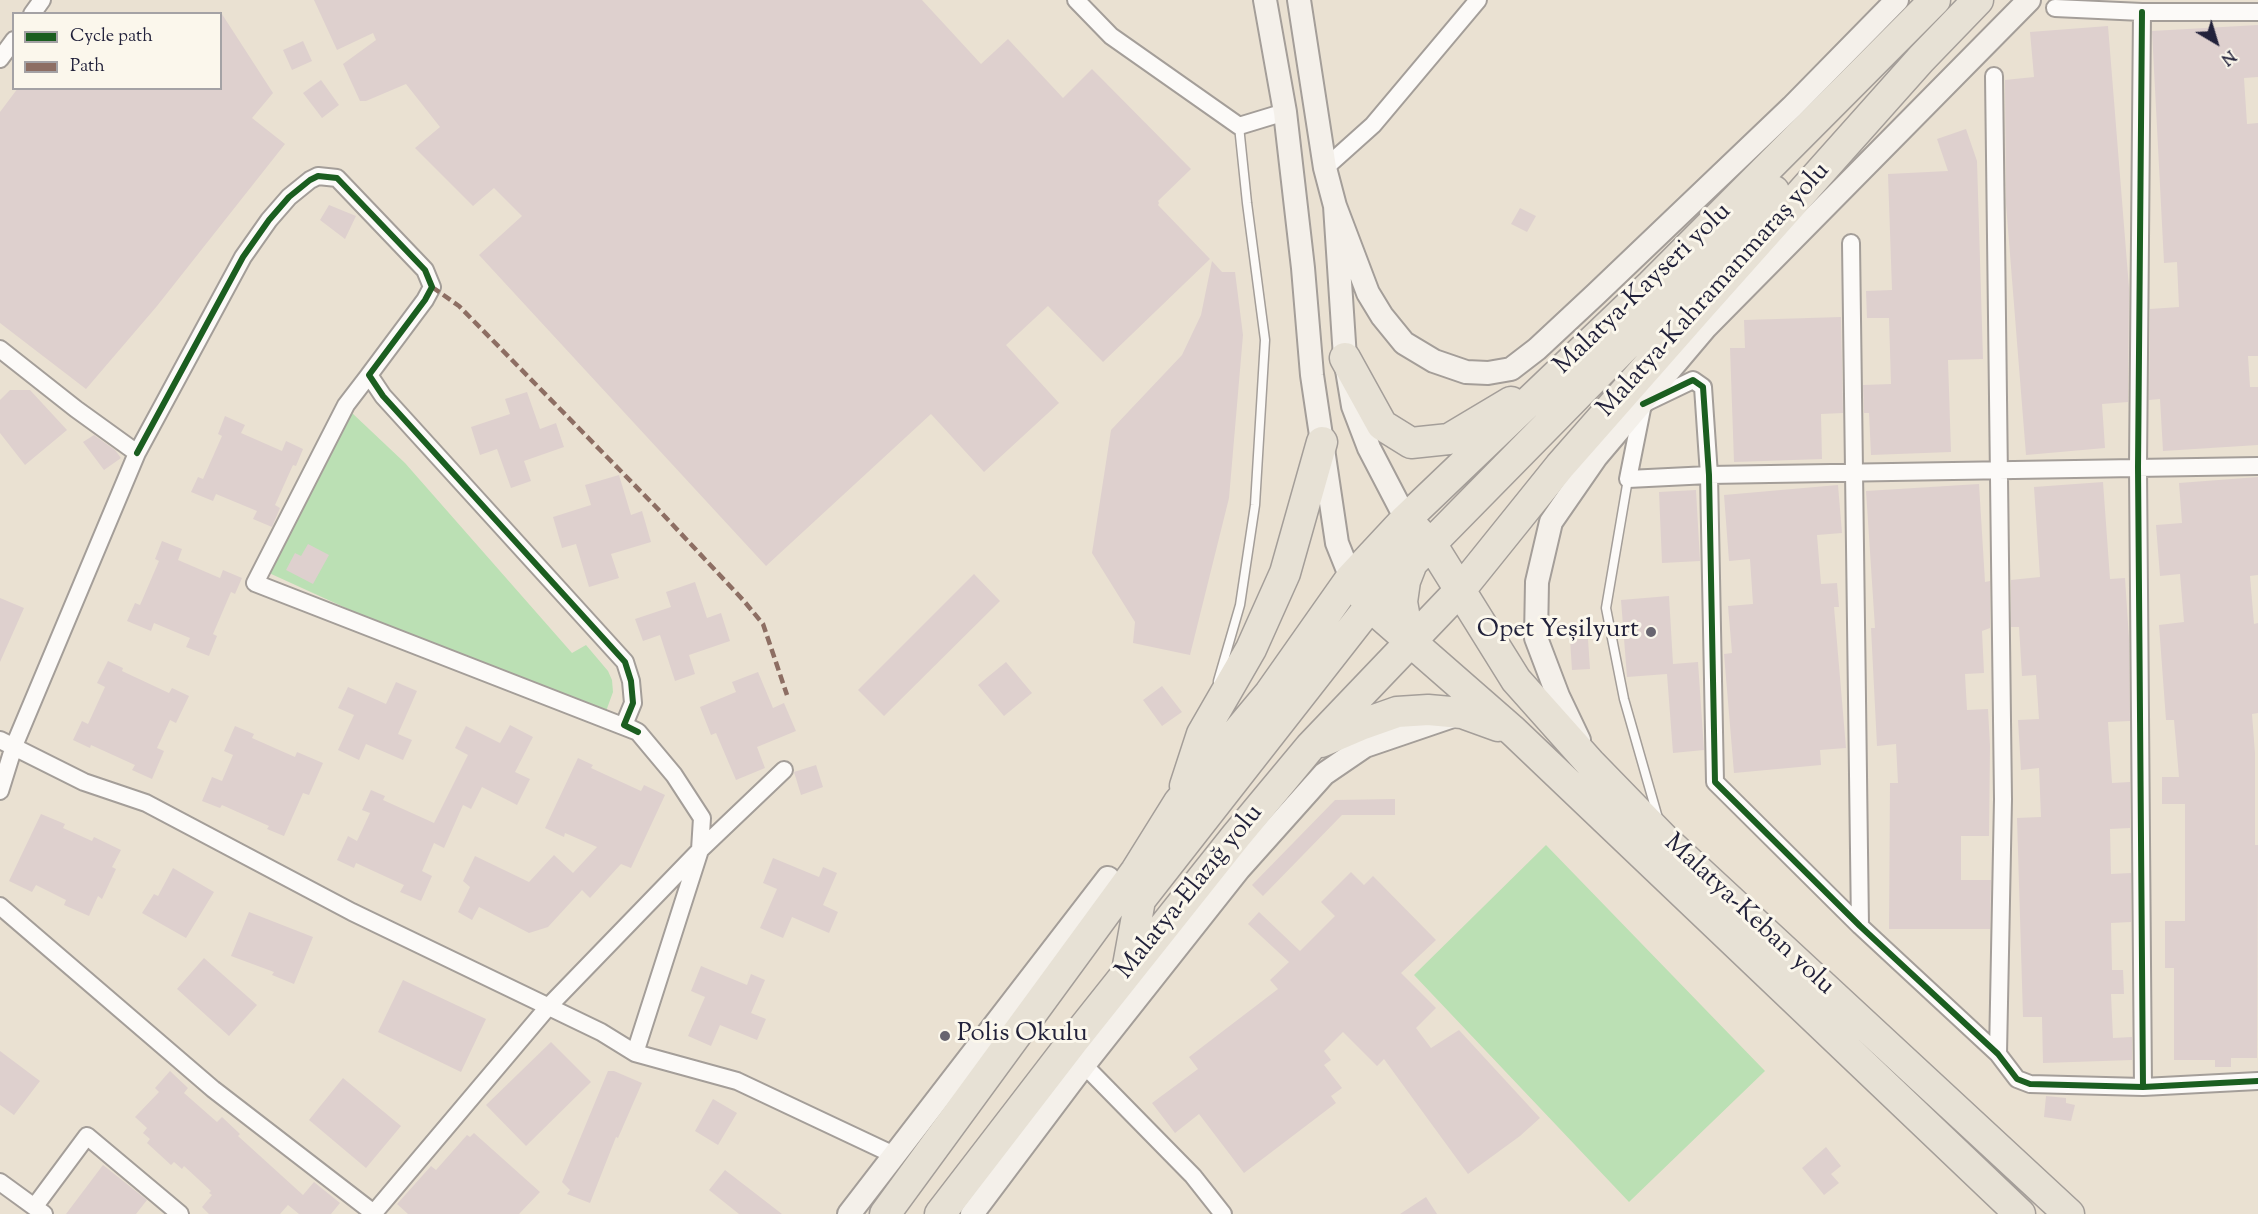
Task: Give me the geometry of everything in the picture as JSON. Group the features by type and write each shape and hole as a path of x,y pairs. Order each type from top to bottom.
{"highway":[{"name":"Malatya-Kayseri yolu","path":"1351,578 1406,519 1652,285 1935,0"},
{"name":"Malatya-Kahramanmaraş yolu","path":"1470,578 1560,466 1921,59 1978,0"},
{"path":"1409,641 1402,602 1405,581 1412,563 1771,198 1796,141"},
{"path":"1345,358 1382,424 1411,443 1449,439 1562,370"},
{"path":"1108,878 1179,802 1202,734 1251,648 1285,573 1322,442"},
{"path":"1526,509 1596,457"},
{"path":"1126,974 1140,900 1364,614 1394,561 1406,519"},
{"name":"Malatya-Keban yolu","path":"1406,519 1435,538 1470,578 1516,680 1590,764 1664,839 2069,1214"},
{"path":"1351,578 1364,614"},
{"name":"Malatya-Elazığ yolu","path":"885,1214 1136,870 1179,802 1270,693 1351,578"},
{"name":"Malatya-Elazığ yolu","path":"950,1212 1126,974 1236,836 1310,747 1470,578"},
{"path":"1334,603 1364,614"},
{"name":"Malatya-Keban yolu","path":"1364,614 1409,641 1513,731 2020,1214"},
{"path":"1310,747 1397,712 1428,710 1462,713 1513,731"}],"street":[{"path":"1076,0 1111,36 1239,126 1285,112"},
{"path":"1265,0 1285,112 1303,268 1312,375 1337,543 1351,578"},
{"path":"1299,0 1325,168 1335,206 1368,293 1382,316 1404,343 1434,362 1466,372 1488,373 1511,369 1537,349 1792,108 1897,0"},
{"path":"1325,168 1373,125 1478,0"},
{"path":"1590,764 1558,696 1536,638 1537,582 1551,522 1596,457 1706,327 2029,0"},
{"path":"2055,8 2142,12 2258,12"},
{"path":"2142,12 2138,467 2143,1087"},
{"path":"0,59 12,43"},
{"path":"1994,76 2003,799 1998,1054"},
{"path":"0,791 7,743 136,453 243,257 289,197 318,176 337,178 367,207 425,270 432,287 425,300 346,405 255,583 638,732"},
{"path":"1335,206 1345,358 1353,406 1369,448 1406,519"},
{"path":"1851,243 1860,926"},
{"path":"0,349 136,453"},
{"path":"369,375 383,396 625,662 633,704 624,725 638,732 674,776 702,818 700,850 635,1053"},
{"path":"1642,404 1693,380 1703,387 1709,475 1714,782 1860,926 1998,1054 2017,1079 2030,1084 2143,1087 2258,1081"},
{"path":"1642,404 1628,479 1709,475 2258,466"},
{"path":"950,1212 1084,1065 1239,868 1324,774 1365,746 1462,713"},
{"path":"7,743 84,782 146,803 352,912 601,1032 635,1053 737,1081 894,1155"},
{"path":"0,906 213,1089 374,1214 548,1007 700,850 784,770"},
{"path":"849,1214 1108,878"},
{"path":"1084,1065 1193,1176 1223,1214"},
{"path":"0,1182 40,1210 87,1136 180,1214"}],"lane":[{"path":"1202,734 1240,604 1256,494 1265,340 1246,203 1239,126"},
{"path":"1628,479 1606,608 1624,699 1664,839"}],"green space":[{"path":"351,412 405,463 572,653 586,645 608,671 612,680 613,692 605,714 592,720 269,573"},
{"path":"1546,845 1765,1071 1629,1202 1414,975"}],"building":[{"path":"314,0 922,0 981,64 1008,39 1063,98 1092,69 1191,169 1158,201 1158,205 1210,259 1103,362 1048,306 1006,345 1059,403 984,472 931,414 766,566 479,255 522,216 494,188 473,206 415,148 440,127 406,84 366,101 360,101 343,64 376,40 373,33 337,50"},
{"path":"222,14 273,93 252,118 285,144 157,306 86,389 0,323 0,112 16,90 222,90"},
{"path":"2258,25 2258,77 2244,78 2247,124 2258,123 2258,356 2248,356 2250,387 2258,387 2258,445 2163,451 2160,399 2149,400 2150,309 2179,307 2177,262 2164,263 2152,31"},
{"path":"2108,26 2129,288 2128,402 2102,404 2105,448 2026,455 2006,204 2005,80 2034,77 2030,32"},
{"path":"303,41 312,61 292,70 283,50"},
{"path":"321,80 339,105 322,118 303,93"},
{"path":"1966,129 1977,161 1983,359 1948,360 1951,452 1871,455 1869,413 1864,413 1863,385 1891,384 1889,318 1867,318 1866,291 1892,290 1888,174 1948,171 1937,139"},
{"path":"329,205 356,216 345,239 320,220"},
{"path":"1520,208 1536,216 1527,232 1511,224"},
{"path":"1212,261 1222,272 1235,272 1243,335 1229,498 1190,655 1133,643 1135,622 1092,553 1111,430 1182,355 1201,315"},
{"path":"1841,317 1843,413 1821,414 1822,459 1734,462 1730,348 1745,348 1744,320"},
{"path":"10,390 30,390 67,430 25,465 0,433 0,400"},
{"path":"527,392 540,429 556,423 564,447 524,461 531,481 511,488 497,449 480,455 471,427 510,414 505,399"},
{"path":"225,416 245,425 241,433 282,451 286,441 303,449 275,505 280,508 272,527 253,519 257,511 216,494 213,501 191,492 198,477 203,479 222,436 218,434"},
{"path":"94,435 115,450 121,458 104,470 83,442"},
{"path":"619,475 631,515 642,511 651,542 611,554 619,578 589,587 576,544 562,548 553,517 591,505 585,485"},
{"path":"2258,477 2258,575 2250,576 2254,624 2258,623 2258,713 2252,714 2255,753 2255,845 2258,845 2257,1058 2231,1058 2231,1067 2215,1067 2215,1060 2174,1060 2174,968 2165,968 2165,921 2185,921 2185,804 2162,804 2162,777 2179,777 2174,720 2166,720 2159,625 2184,622 2180,574 2160,576 2156,525 2182,523 2179,483"},
{"path":"2103,482 2110,579 2125,578 2129,639 2130,721 2108,722 2112,783 2130,782 2130,828 2110,829 2111,874 2131,873 2131,922 2111,923 2112,970 2123,970 2124,994 2111,994 2113,1038 2132,1037 2132,1060 2043,1063 2042,1017 2023,1017 2017,818 2041,817 2039,768 2021,770 2018,720 2039,719 2036,675 2022,676 2019,627 2011,627 2011,580 2040,577 2034,487"},
{"path":"1979,484 1985,582 1990,581 1990,628 1982,631 1984,673 1965,674 1967,710 1988,709 1989,836 1961,836 1961,880 1991,880 1990,929 1889,929 1890,783 1898,783 1896,744 1877,746 1871,628 1875,628 1866,491"},
{"path":"1838,485 1842,533 1817,535 1821,584 1837,583 1839,607 1834,607 1846,748 1820,750 1821,765 1734,773 1724,654 1732,653 1728,606 1753,604 1750,559 1729,561 1724,495"},
{"path":"1696,490 1700,561 1662,563 1659,492"},
{"path":"162,541 182,549 178,560 220,578 223,570 242,578 235,594 231,592 213,634 217,636 209,656 186,647 190,638 154,623 151,631 127,621 135,603 140,605 159,561 155,559"},
{"path":"308,544 329,555 313,584 286,570 295,553 301,556"},
{"path":"974,574 1000,601 884,716 858,690"},
{"path":"695,582 707,618 721,613 730,641 689,655 695,674 675,681 660,635 643,641 635,619 671,607 666,592"},
{"path":"1669,596 1673,664 1698,662 1704,750 1673,753 1667,674 1627,677 1621,600"},
{"path":"0,598 24,608 0,662"},
{"path":"1570,639 1588,639 1590,669 1572,670"},
{"path":"108,661 123,668 122,671 169,693 172,688 189,696 176,723 170,720 157,748 164,751 152,779 132,770 135,765 91,745 90,748 73,740 82,721 88,724 105,687 97,683"},
{"path":"1006,662 1032,693 1004,716 978,685"},
{"path":"758,672 773,708 784,703 796,731 757,747 765,768 736,780 716,733 711,735 700,707 736,692 732,682"},
{"path":"396,682 417,691 398,734 412,740 403,760 366,744 359,760 338,750 354,715 338,708 348,687 386,704"},
{"path":"1162,686 1182,712 1162,726 1143,700"},
{"path":"510,725 533,737 515,772 530,779 517,805 482,787 471,809 463,805 444,848 434,843 422,871 432,876 421,901 400,892 404,885 356,863 354,868 337,860 348,836 357,841 370,813 362,810 371,790 385,796 383,800 434,823 468,755 455,748 466,726 500,743"},
{"path":"235,726 254,734 252,738 295,757 297,752 323,763 309,795 303,793 284,836 267,829 269,826 222,805 220,808 202,801 212,777 222,781 233,755 224,751"},
{"path":"578,758 593,765 591,768 641,791 644,785 665,795 631,868 621,864 590,898 582,890 548,927 529,933 479,907 472,920 458,912 470,887 463,881 475,856 529,882 554,855 573,873 597,847 565,833 564,837 545,828"},
{"path":"816,765 823,787 801,795 794,772"},
{"path":"1395,799 1395,815 1342,815 1263,896 1252,885 1335,800"},
{"path":"41,814 65,824 63,828 92,841 94,837 121,850 112,867 116,869 102,899 98,896 89,916 64,905 66,900 36,885 32,892 9,881"},
{"path":"773,858 819,877 823,867 837,873 823,905 838,912 829,933 792,917 783,938 760,928 777,889 763,883"},
{"path":"173,868 214,892 186,938 142,913 154,894 158,896"},
{"path":"1351,872 1364,885 1373,876 1436,940 1401,973 1436,1008 1416,1028 1431,1048 1459,1030 1540,1118 1520,1136 1468,1174 1384,1059 1377,1066 1343,1032 1324,1051 1331,1060 1324,1065 1342,1088 1331,1096 1336,1103 1244,1173 1199,1114 1175,1133 1152,1103 1198,1069 1189,1057 1278,989 1270,980 1289,962 1248,924 1259,912 1300,951 1335,916 1321,902"},
{"path":"249,912 313,937 294,984 272,975 274,972 231,956"},
{"path":"204,958 257,1005 229,1036 177,989"},
{"path":"701,966 747,985 751,974 765,980 751,1013 766,1019 757,1040 720,1025 711,1046 688,1036 705,997 691,991"},
{"path":"403,980 486,1019 461,1072 378,1032"},
{"path":"551,1042 591,1082 526,1146 486,1105"},
{"path":"0,1051 40,1081 14,1115 0,1105"},
{"path":"170,1071 188,1088 184,1093 217,1122 222,1117 240,1134 238,1136 303,1195 314,1182 340,1203 331,1214 299,1214 288,1205 280,1214 209,1214 202,1207 212,1195 209,1193 211,1191 184,1166 182,1169 174,1162 171,1165 147,1143 150,1139 143,1133 147,1128 135,1117 159,1092 155,1088"},
{"path":"608,1071 614,1071 642,1083 618,1138 616,1137 590,1203 567,1194 570,1190 562,1182"},
{"path":"343,1078 401,1126 366,1168 309,1120"},
{"path":"2046,1096 2066,1098 2066,1103 2075,1105 2071,1121 2044,1117"},
{"path":"713,1099 737,1113 718,1145 695,1131"},
{"path":"474,1133 540,1192 519,1214 408,1214 397,1204 431,1166 436,1170 467,1135 470,1137"},
{"path":"1826,1147 1841,1166 1831,1174 1839,1183 1824,1195 1802,1168"},
{"path":"103,1165 147,1200 136,1214 66,1214"},
{"path":"725,1170 782,1214 739,1214 709,1190"},
{"path":"1426,1197 1437,1214 1400,1214"}],"marked path":[{"path":"432,287 459,306 657,508 744,601 763,624 787,695"}],"cycle path":[{"path":"2142,12 2138,467 2143,1087"},
{"path":"137,453 243,257 269,220 289,197 310,180 318,176 337,178 425,270 432,287 425,300 369,375 383,396 625,662 631,681 633,703 624,725 638,732"},
{"path":"1643,404 1693,380 1703,387 1709,475 1715,782 1860,926 1998,1054 2017,1079 2030,1084 2143,1087 2258,1081"}],"place":[{"name":"Opet Yeşilyurt","path":"1651,632"},
{"name":"Polis Okulu","path":"945,1036"}]}
